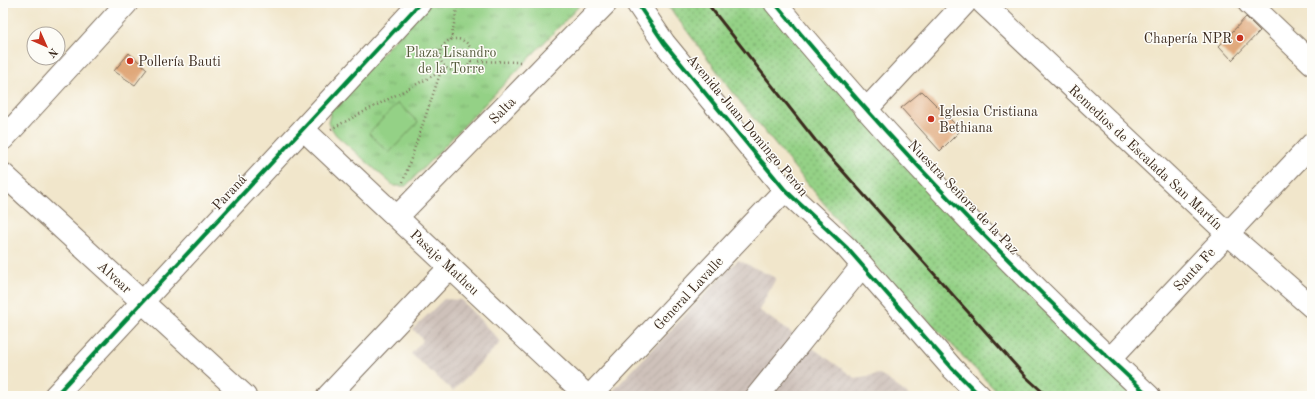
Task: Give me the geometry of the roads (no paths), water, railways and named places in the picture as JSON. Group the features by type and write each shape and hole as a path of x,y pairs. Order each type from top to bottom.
{"street":[{"path":"3,139 127,3"},
{"name":"Paraná","path":"55,396 142,302 308,133 420,3"},
{"name":"Salta","path":"397,217 606,3"},
{"name":"Avenida Juan Domingo Perón","path":"637,3 664,43 785,190 846,248 952,368 980,396"},
{"name":"Nuestra Señora de la Paz","path":"775,3 866,110 940,189 1149,396"},
{"path":"866,110 965,3"},
{"name":"Remedios de Escalada San Martín","path":"983,3 1228,234 1312,307"},
{"path":"1249,3 1312,63"},
{"name":"Pasaje Matheu","path":"308,133 587,396"},
{"name":"Santa Fe","path":"1110,359 1312,144"},
{"name":"Alvear","path":"3,174 245,396"},
{"name":"General Lavalle","path":"590,396 785,190"},
{"path":"766,393 862,266"},
{"path":"328,396 450,267"}],"railway":[{"path":"707,3 815,140 1025,376 1047,396"}],"place":[{"name":"Chapería NPR","path":"1240,38"},
{"name":"Pollería Bauti","path":"130,61"},
{"name":"Iglesia Cristiana Bethiana","path":"931,119"}],"park label":[{"name":"Plaza Lisandro de la Torre","path":"451,60"}]}
